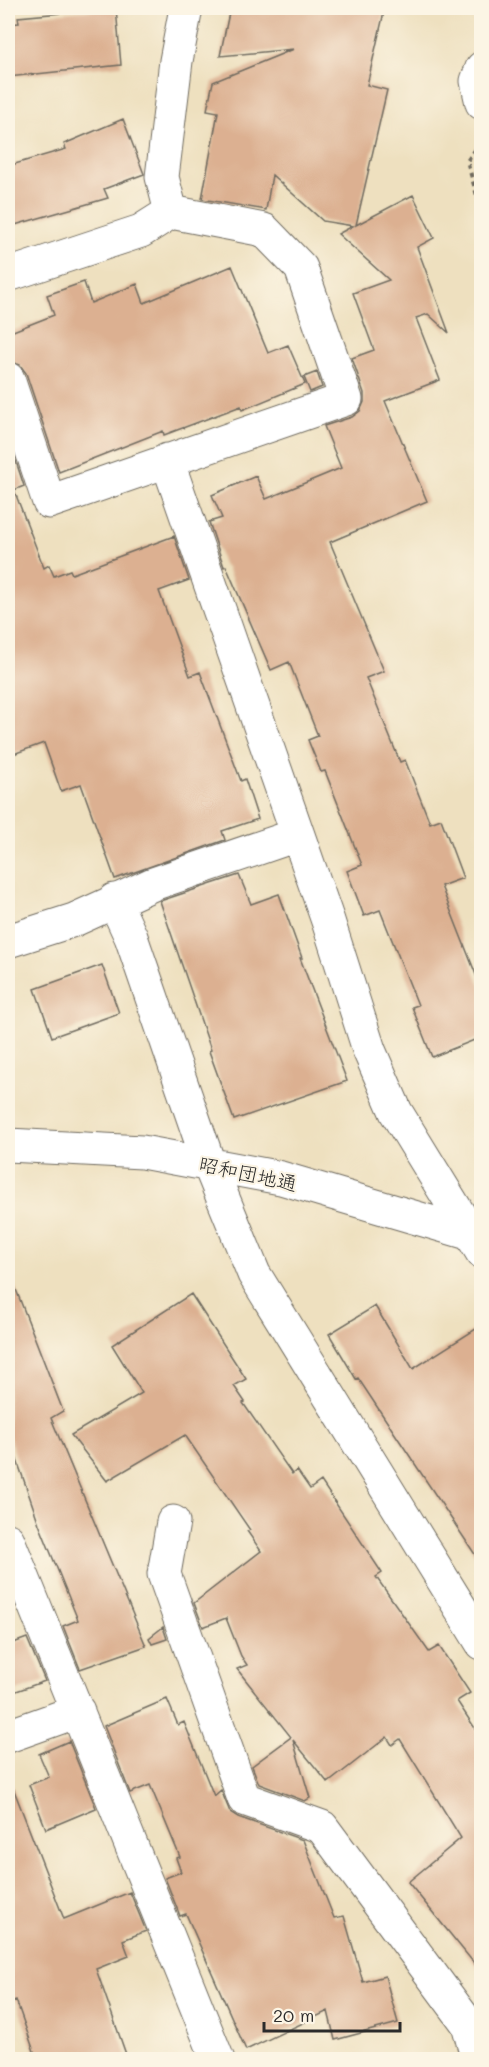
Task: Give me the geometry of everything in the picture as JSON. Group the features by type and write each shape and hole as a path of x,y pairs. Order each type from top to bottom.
{"street":[{"path":"171,212 162,177 176,62 186,8"},
{"path":"482,68 477,81 482,104"},
{"path":"8,275 141,231 171,212 264,230 301,268 346,399 49,502 8,379"},
{"path":"167,460 328,921 369,1050 396,1112 477,1241"},
{"path":"8,941 74,920 153,884 297,835"},
{"path":"114,900 131,937 209,1164 254,1274 482,1643"},
{"name":"昭和団地通","path":"8,1145 142,1152 281,1178 477,1241"},
{"path":"173,1522 164,1574 244,1799 322,1827 468,2024 478,2060"},
{"path":"8,1540 219,2060"},
{"path":"8,1736 78,1711"}],"path":[{"path":"482,142 467,161 482,213"}],"building":[{"path":"116,8 121,65 8,77 8,24 19,23 18,17"},
{"path":"230,8 385,8 367,85 387,90 356,225 413,195 434,238 417,247 449,333 428,314 416,318 440,380 385,401 427,501 330,542 384,671 366,678 400,762 405,760 430,823 441,819 463,878 441,886 482,990 482,1037 432,1057 412,1007 418,1005 380,910 364,916 347,871 362,865 325,771 321,772 308,740 318,736 289,662 271,670 226,566 224,567 209,522 222,518 212,495 256,476 266,499 341,468 324,426 352,417 360,411 364,402 364,393 352,358 374,350 353,293 389,280 338,234 353,226 323,221 272,175 266,210 202,199 218,112 207,110 213,82 294,49 220,56"},
{"path":"123,119 144,174 104,189 108,198 8,227 8,166 66,149 64,144"},
{"path":"232,266 268,353 288,345 305,384 242,410 241,406 164,435 163,431 59,472 26,373 20,365 8,361 8,333 54,315 47,295 84,282 91,303 137,284 144,303"},
{"path":"317,372 322,387 310,392 304,377"},
{"path":"8,437 24,486 14,490 44,568 49,565 54,576 70,570 72,574 174,536 189,580 159,591 190,676 200,672 241,781 245,779 258,819 222,831 225,840 115,879 81,784 61,791 44,743 8,756"},
{"path":"239,875 251,904 279,894 302,958 300,958 347,1081 234,1120 160,901"},
{"path":"102,965 119,1013 52,1037 35,989"},
{"path":"8,1274 10,1274 63,1411 51,1418 146,1646 80,1669 63,1626 78,1620 39,1524 8,1434"},
{"path":"191,1294 246,1379 234,1386 245,1402 243,1403 292,1474 297,1470 310,1489 321,1481 382,1573 376,1577 429,1652 439,1646 470,1693 457,1701 482,1739 482,1973 408,1882 461,1838 400,1739 392,1745 387,1737 328,1783 293,1740 310,1798 305,1801 259,1784 252,1766 291,1737 237,1669 247,1665 241,1656 226,1618 203,1627 194,1603 261,1551 247,1531 250,1530 185,1435 107,1481 71,1435 142,1393 112,1345"},
{"path":"375,1306 413,1369 482,1325 482,1565 358,1378 356,1379 329,1334"},
{"path":"163,1627 167,1639 152,1644 149,1638"},
{"path":"27,1638 45,1681 8,1694 8,1645"},
{"path":"167,1699 178,1725 184,1722 214,1796 221,1790 230,1812 238,1817 303,1840 334,1918 344,1916 363,1982 385,1976 398,2023 335,2040 328,2011 246,2050 186,1914 180,1916 165,1878 181,1872 176,1858 180,1857 150,1785 130,1793 104,1726"},
{"path":"69,1741 96,1808 46,1829 29,1785 49,1777 39,1754"},
{"path":"10,1780 64,1919 130,1892 146,1931 123,1940 129,1956 96,1969 128,2060 37,2060 16,2000 8,2003 8,1781"}]}
